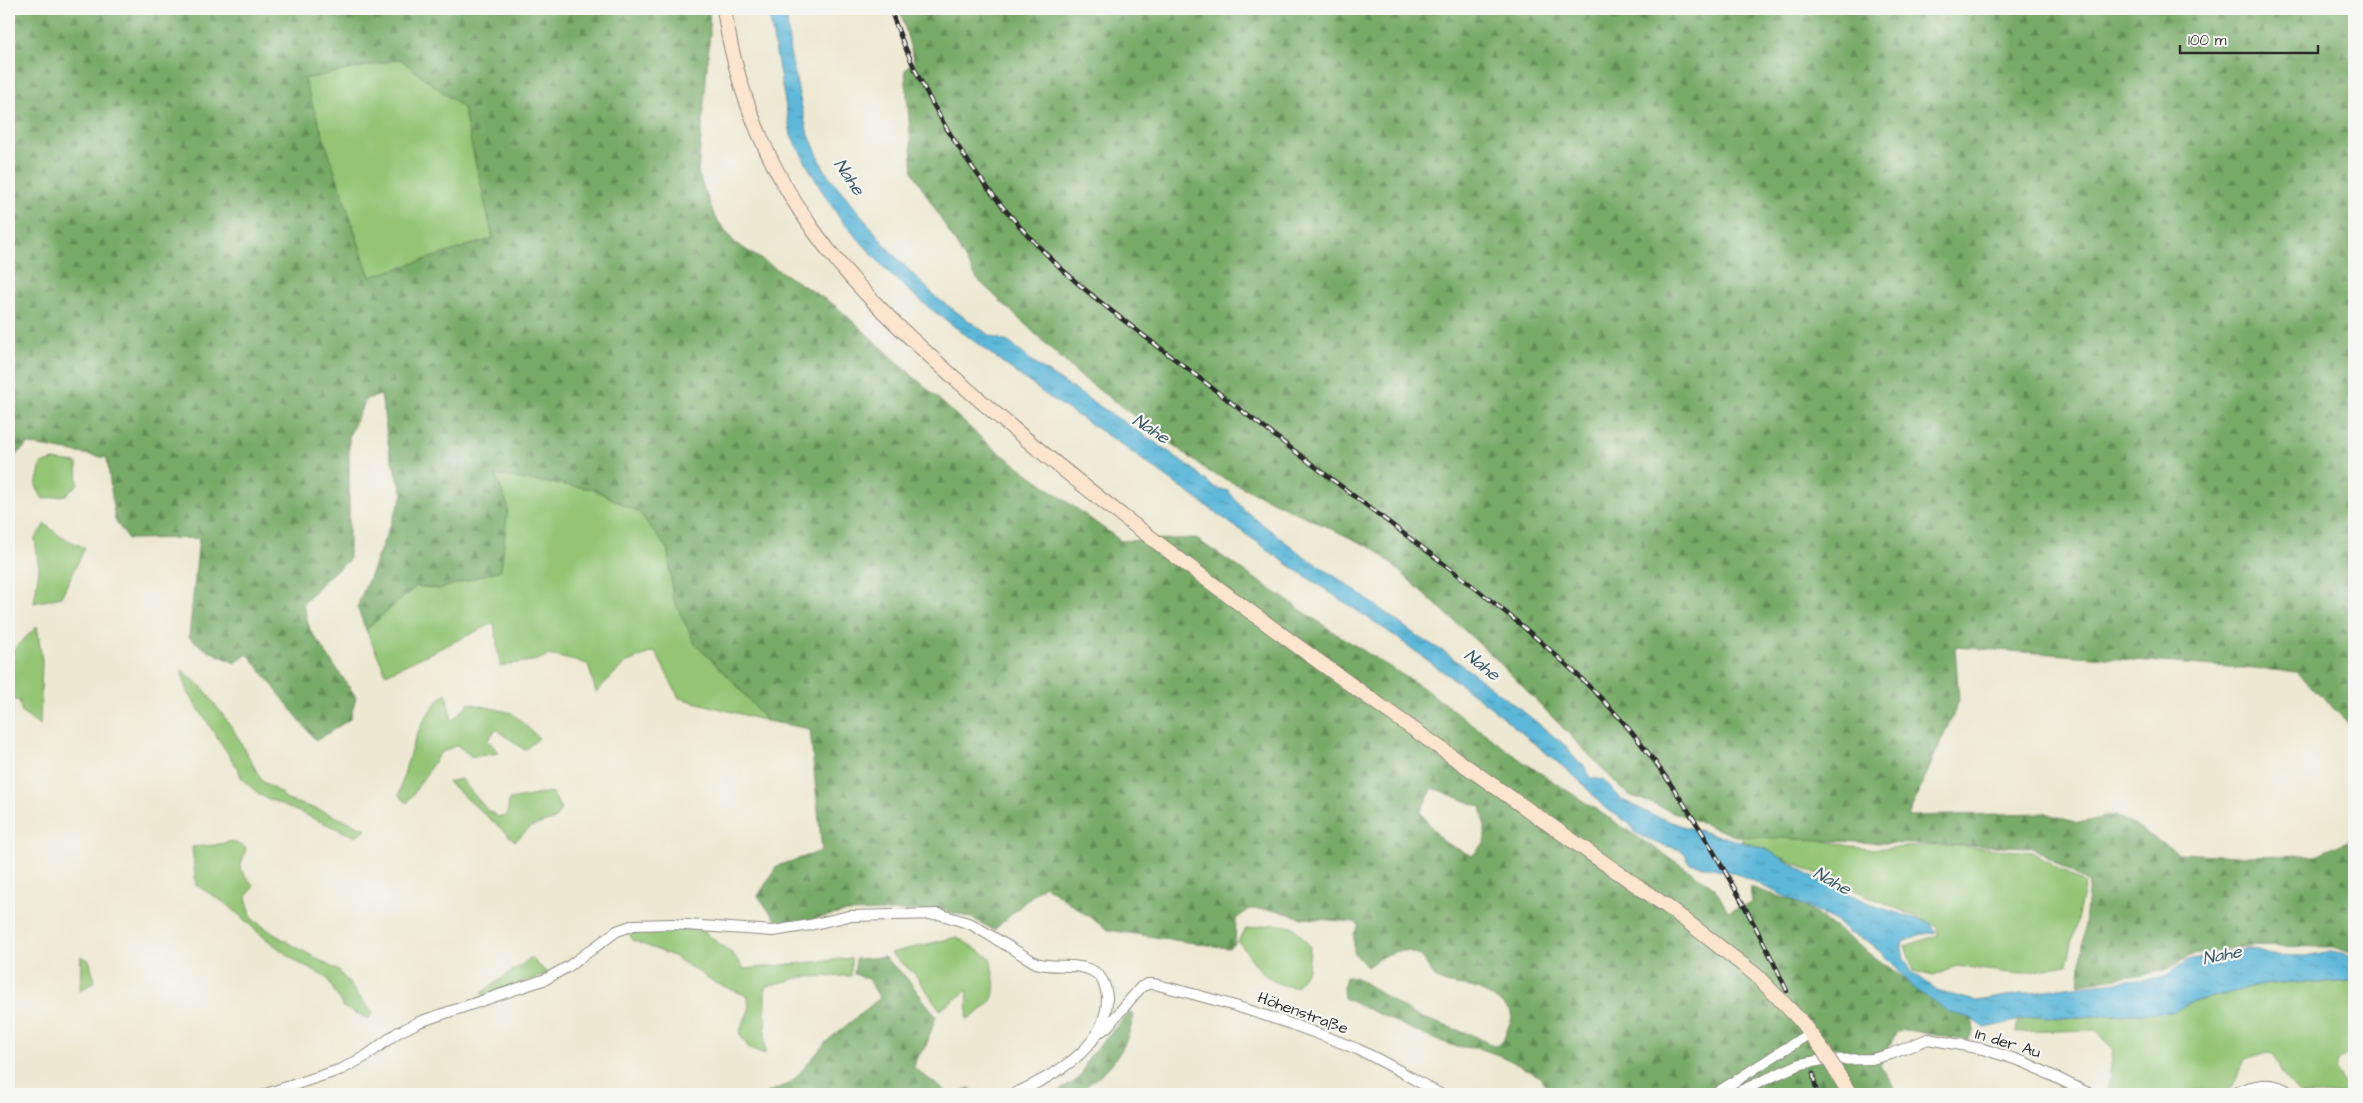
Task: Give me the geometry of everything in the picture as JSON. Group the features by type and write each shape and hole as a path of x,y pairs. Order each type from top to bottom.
{"main road":[{"path":"724,9 740,83 769,158 815,232 883,311 990,409 1078,482 1218,588 1717,943 1756,976 1799,1019 1823,1050 1850,1094"}],"street":[{"path":"266,1094 316,1079 349,1066 397,1033 419,1022 546,980 569,966 617,931 634,926 672,924 773,931 803,927 855,915 939,914 971,924 1036,963 1046,966 1061,965 1093,971 1103,982 1107,1000 1096,1034 1078,1056 1059,1071 1014,1094"},
{"name":"Höhenstraße","path":"1096,1034 1106,1028 1136,992 1148,984 1238,1005 1303,1029 1358,1050 1440,1094"},
{"path":"1716,1094 1810,1033"},
{"name":"In der Au","path":"1734,1094 1800,1064 1823,1060 1872,1059 1891,1054 1921,1040 1935,1039 1997,1053 2041,1069 2090,1094"},
{"path":"2232,1094 2264,1084 2284,1089 2292,1094"}],"green space":[{"path":"9,9 709,9 710,33 698,173 715,217 735,243 836,306 989,445 1121,541 1195,538 1335,633 1422,687 1522,761 1714,887 1728,911 1752,903 1750,887 1802,904 1931,998 1974,1018 1973,1031 1968,1041 1907,1030 1897,1031 1880,1065 1899,1094 1551,1094 1539,1076 1504,1057 1481,1049 1454,1046 1424,1035 1344,998 1343,989 1346,977 1355,977 1416,1016 1470,1034 1490,1044 1498,1045 1503,1041 1512,1018 1510,1010 1484,992 1440,981 1434,976 1425,962 1412,952 1404,951 1388,954 1367,967 1354,953 1354,934 1359,925 1355,922 1302,918 1275,910 1249,909 1236,919 1235,944 1228,948 1108,930 1044,885 994,930 972,918 942,910 846,912 780,926 758,896 777,866 822,851 810,729 767,721 733,681 695,644 673,598 668,550 640,513 593,489 495,475 508,506 501,570 439,589 416,586 366,630 357,607 403,494 390,455 381,395 366,399 349,436 349,560 324,580 303,604 310,630 356,697 350,719 316,741 248,654 235,663 205,649 189,637 199,538 128,539 115,520 107,458 28,444 14,457 9,490","holes":["400,59 463,108 493,238 370,277 304,79","1433,788 1481,807 1485,824 1485,842 1472,856 1442,841 1420,812"]},
{"path":"900,9 2354,9 2354,729 2297,672 1955,647 1959,701 1908,816 2045,813 2078,823 2116,815 2179,853 2236,856 2316,855 2348,841 2354,828 2354,954 2334,947 2244,946 2192,955 2163,971 2079,984 2089,883 2032,847 1877,843 1735,836 1627,794 1495,658 1376,550 1208,471 1079,375 977,279 913,172 905,70 914,61"},
{"path":"400,59 464,108 493,238 370,278 303,79"},
{"path":"53,460 77,463 78,484 66,495 43,499 36,486 41,464"},
{"path":"495,475 593,489 640,513 668,550 673,598 733,681 767,721 679,698 655,651 625,663 596,692 588,664 549,655 537,660 500,666 494,623 386,674 366,630 416,586 439,589 508,506"},
{"path":"45,524 61,537 85,548 61,597 34,603 39,569 35,539"},
{"path":"37,626 42,660 40,726 22,713 19,700 13,700 9,703 9,654"},
{"path":"182,670 203,688 233,729 262,781 282,794 287,800 317,809 366,829 356,837 260,795 242,779 238,769 186,690"},
{"path":"446,693 452,721 469,703 512,713 539,738 525,750 496,729 488,740 499,753 472,757 457,745 440,753 407,803 399,795 410,753 428,714"},
{"path":"461,779 487,810 499,817 507,816 509,800 552,792 561,809 555,819 531,827 515,841 448,782"},
{"path":"1758,828 1866,849 1945,845 2032,852 2085,884 2067,965 2019,974 1957,966 1933,976 1914,971 1905,946 1938,935 1937,926 1741,840"},
{"path":"232,841 246,848 240,869 254,886 246,897 252,919 282,939 339,971 373,1013 368,1019 343,1007 327,978 297,962 261,935 228,905 196,885 192,847"},
{"path":"1274,924 1294,927 1310,947 1308,969 1296,987 1268,978 1238,941 1246,929"},
{"path":"649,927 703,931 734,955 744,969 851,958 851,976 801,977 765,987 765,1054 749,1048 739,1033 749,1010 748,996 716,983 673,956 632,940 629,930"},
{"path":"957,937 990,958 994,980 994,995 991,1001 978,1013 967,1019 968,990 940,1010 915,974 890,953"},
{"path":"81,956 89,960 95,981 80,991"},
{"path":"884,957 905,976 936,1016 926,1046 916,1059 914,1068 948,1093 955,1094 765,1094 791,1083 827,1041 880,998 868,979 854,974 856,959"},
{"path":"531,958 548,974 486,995 481,993"},
{"path":"2291,982 2324,983 2354,982 2354,1049 2339,1061 2335,1070 2351,1094 2301,1094 2283,1076 2274,1055 2267,1052 2245,1059 2232,1088 2221,1092 2214,1093 2197,1089 2183,1094 2119,1094 2108,1087 2113,1049 2095,1030 2016,1032 2018,1020 2038,1016 2060,1018 2172,1012 2196,1001 2262,985"},
{"path":"1129,1013 1134,1015 1126,1042 1107,1069 1076,1094 1054,1094 1080,1078 1089,1057"},
{"path":"969,1088 977,1094 955,1094"}],"water":[{"name":"Nahe","path":"768,9 786,9 790,53 807,131 825,171 891,252 937,298 989,335 1010,343 1038,366 1165,449 1193,469 1213,487 1228,491 1244,510 1301,554 1345,583 1417,636 1446,653 1529,716 1567,747 1576,760 1583,764 1591,778 1604,780 1622,800 1682,826 1764,848 1819,880 1875,906 1930,923 1936,932 1919,935 1901,943 1904,959 1912,972 1940,992 1976,1001 2066,987 2162,978 2188,960 2247,948 2271,955 2306,956 2332,951 2354,957 2354,982 2291,982 2262,985 2196,1001 2172,1012 2060,1018 2038,1016 1985,1028 1971,1018 1949,1012 1912,987 1892,963 1868,941 1847,932 1836,921 1736,873 1689,863 1686,855 1681,850 1656,843 1634,832 1630,824 1604,807 1579,780 1487,704 1392,634 1286,563 1119,443 1046,395 927,306 890,274 841,220 817,183 791,135"}],"railway":[{"path":"890,9 905,48 923,86 965,157 1016,222 1044,252 1075,281 1119,317 1501,608 1574,672 1612,710 1653,759 1700,829 1746,909 1787,991"},
{"path":"1813,1074 1817,1094"}]}
